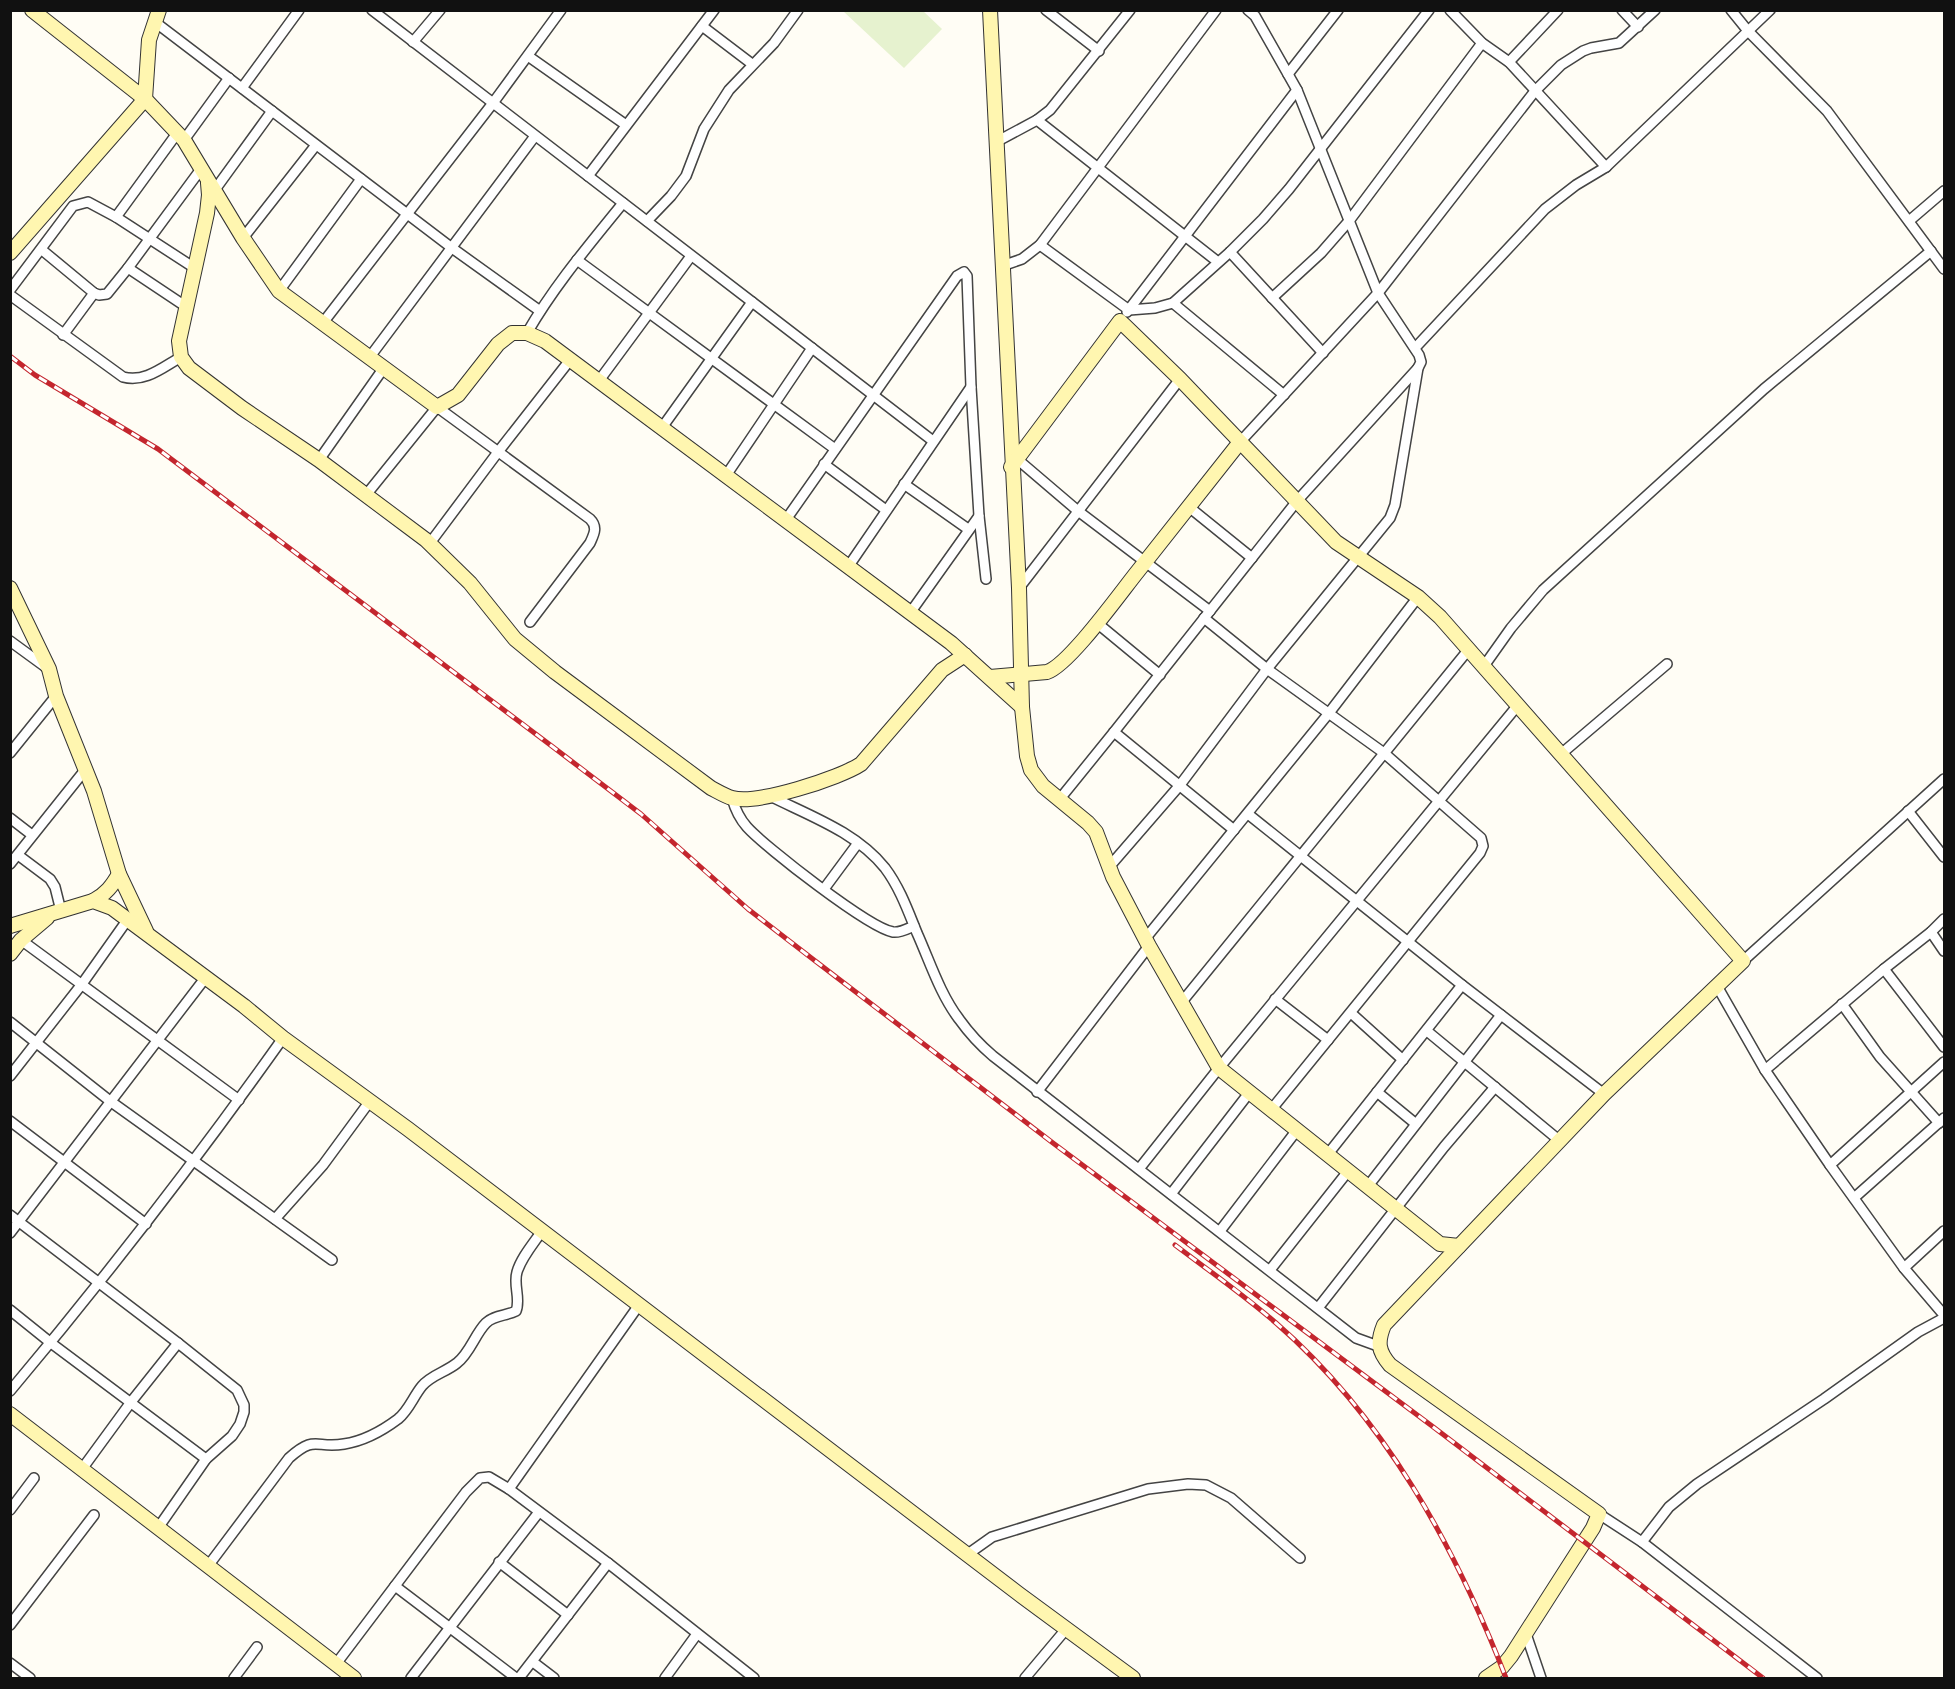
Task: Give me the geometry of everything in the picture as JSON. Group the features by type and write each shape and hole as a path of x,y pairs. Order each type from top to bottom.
{"street":[{"path":"242,88 299,10"},
{"path":"372,10 933,441"},
{"path":"413,42 440,10"},
{"path":"322,324 493,103 561,10"},
{"path":"588,176 714,10"},
{"path":"647,221 686,176 704,129 729,90 774,43 798,10"},
{"path":"990,10 1014,463 1022,707 1027,756 1031,770 1043,786 1096,832 1109,867 1147,942 1219,1068 1440,1244 1459,1246"},
{"path":"1046,10 1099,51"},
{"path":"996,142 1037,120 1050,110 1130,10"},
{"path":"1002,266 1022,259 1040,245 1216,10"},
{"path":"1288,74 1338,10"},
{"path":"1040,245 1129,309 1155,308 1173,303 1230,252 1289,189 1429,10"},
{"path":"1450,10 1482,43 1509,62 1606,167"},
{"path":"1509,62 1558,10"},
{"path":"1622,10 1638,27"},
{"path":"990,676 1054,670 1061,664 1097,623 1240,442 1378,293 1535,91 1561,65 1583,51 1619,43 1655,10"},
{"path":"1731,10 1748,31 1827,111 1944,269"},
{"path":"1415,348 1545,209 1576,185 1606,167 1770,10"},
{"path":"1059,800 1297,501 1421,362 1415,348 1378,293 1297,90 1254,12"},
{"path":"39,13 145,99 181,136 243,238 279,291 595,524 596,531 590,543 530,622"},
{"path":"10,253 145,99 149,40 157,16 229,78 452,248 540,311"},
{"path":"702,26 752,64"},
{"path":"1272,298 1321,253 1349,221 1482,43"},
{"path":"528,56 626,125"},
{"path":"116,217 229,78"},
{"path":"1014,463 1297,90"},
{"path":"42,250 94,293 99,296 107,294 149,238 208,181 272,111"},
{"path":"1037,120 1218,262"},
{"path":"369,358 535,136"},
{"path":"243,238 316,145"},
{"path":"279,291 361,179"},
{"path":"208,181 207,213 179,341 181,357 189,368 242,408 319,460 430,543 470,583 515,639 647,742 711,788 732,798 749,799 770,796 849,772 861,764 942,670 965,655"},
{"path":"1909,220 1944,191"},
{"path":"10,290 73,206 88,202 116,217 194,267"},
{"path":"527,333 577,260 623,203"},
{"path":"1484,666 1511,628 1543,590 1764,389 1931,251"},
{"path":"1230,252 1323,353"},
{"path":"598,382 691,256"},
{"path":"577,260 835,449"},
{"path":"128,268 185,306"},
{"path":"785,521 957,276 964,272 967,276 979,516 986,579"},
{"path":"63,335 94,293"},
{"path":"10,295 123,377 134,380 142,379 181,357"},
{"path":"661,429 752,302"},
{"path":"1173,303 1284,395"},
{"path":"1120,321 1336,542 1418,597 1440,617 1743,961"},
{"path":"366,495 437,407 458,395 498,344 512,333 527,333 545,341 951,644 990,676 1022,707"},
{"path":"725,477 812,348"},
{"path":"430,543 570,360"},
{"path":"1109,867 1180,785 1267,669 1390,518 1395,505 1418,368"},
{"path":"319,460 383,369"},
{"path":"1019,588 1180,380"},
{"path":"848,567 971,387"},
{"path":"1014,463 1145,562 1267,669 1384,753 1481,838 1480,854 1271,1110"},
{"path":"824,464 886,510"},
{"path":"904,484 968,528"},
{"path":"1189,507 1252,558"},
{"path":"910,614 968,528 979,516"},
{"path":"10,588 49,669 56,696 100,810 119,874 146,932"},
{"path":"1037,1092 1147,942 1418,597"},
{"path":"1097,623 1160,675"},
{"path":"10,641 49,669"},
{"path":"942,670 951,644"},
{"path":"1181,1003 1469,650"},
{"path":"1561,754 1667,664"},
{"path":"10,753 56,696"},
{"path":"1139,1169 1275,999 1518,705"},
{"path":"1114,732 1234,830"},
{"path":"10,864 85,770"},
{"path":"1817,1678 1642,1542 1599,1514 1390,1365 1382,1356 1378,1346 1379,1335 1384,1325 1604,1094 1743,961 1944,779"},
{"path":"770,796 806,812 858,843 884,868 901,893 940,986 958,1018 993,1056 1356,1338 1378,1346"},
{"path":"732,798 740,818 748,829 824,889 881,928 899,933 914,926"},
{"path":"1908,811 1944,856"},
{"path":"1248,814 1300,858 1604,1094"},
{"path":"10,818 32,836"},
{"path":"824,889 858,843"},
{"path":"18,855 50,879 55,886 56,913"},
{"path":"10,926 93,901 103,896 119,874"},
{"path":"93,901 112,908 206,977 283,1038 370,1101 1067,1628 1127,1677"},
{"path":"10,954 21,940 56,913"},
{"path":"1765,1070 1884,969 1931,933 1944,919"},
{"path":"10,1076 82,984 128,920"},
{"path":"1931,933 1944,951"},
{"path":"21,940 239,1100"},
{"path":"1884,969 1944,1047"},
{"path":"10,1233 206,977"},
{"path":"1329,1154 1462,985"},
{"path":"1642,1542 1670,1507 1697,1484 1918,1332 1944,1317 1904,1268 1765,1070 1718,986"},
{"path":"1275,999 1328,1040"},
{"path":"1842,1005 1911,1093 1942,1120 1854,1198"},
{"path":"1351,1013 1404,1060"},
{"path":"1368,1186 1501,1015"},
{"path":"10,1022 110,1101 332,1260"},
{"path":"1427,1031 1560,1141"},
{"path":"10,1391 146,1224 283,1038"},
{"path":"1830,1165 1944,1062"},
{"path":"1318,1308 1395,1208 1495,1087"},
{"path":"1377,1092 1416,1124"},
{"path":"1171,1194 1249,1093"},
{"path":"275,1219 323,1166 370,1101"},
{"path":"10,1121 146,1224"},
{"path":"1220,1231 1298,1130"},
{"path":"1270,1270 1349,1170"},
{"path":"10,1215 237,1390 244,1405 240,1424 232,1436 206,1458 158,1528"},
{"path":"208,1566 289,1458 300,1449 313,1443 342,1445 369,1437 399,1419 423,1384 458,1363 471,1347 485,1323 492,1318 516,1311 518,1305 516,1273 542,1231"},
{"path":"1904,1268 1944,1231"},
{"path":"1440,1244 1444,1263"},
{"path":"509,1489 639,1305"},
{"path":"10,1310 206,1458"},
{"path":"82,1469 178,1343"},
{"path":"10,1414 354,1678"},
{"path":"336,1664 474,1483 480,1478 489,1477 509,1489 608,1563 754,1678"},
{"path":"10,1510 34,1478"},
{"path":"968,1554 992,1537 1148,1489 1188,1484 1206,1485 1231,1498 1300,1558"},
{"path":"411,1678 539,1512"},
{"path":"1486,1678 1502,1667 1526,1634 1593,1528 1599,1514"},
{"path":"10,1625 94,1515"},
{"path":"499,1562 568,1616"},
{"path":"395,1586 517,1678 533,1662 608,1563"},
{"path":"1025,1678 1067,1628"},
{"path":"665,1678 697,1634"},
{"path":"1526,1634 1541,1678"},
{"path":"234,1678 257,1647"},
{"path":"533,1662 554,1678"},
{"path":"10,1663 30,1678"}],"green space":[{"path":"843,11 923,11 942,29 904,68"}],"railway":[{"path":"10,356 35,375 158,449 641,814 748,909 814,960 1763,1678"},
{"path":"1175,1245 1276,1323 1315,1360 1383,1442 1439,1532 1464,1580 1506,1678"}]}
